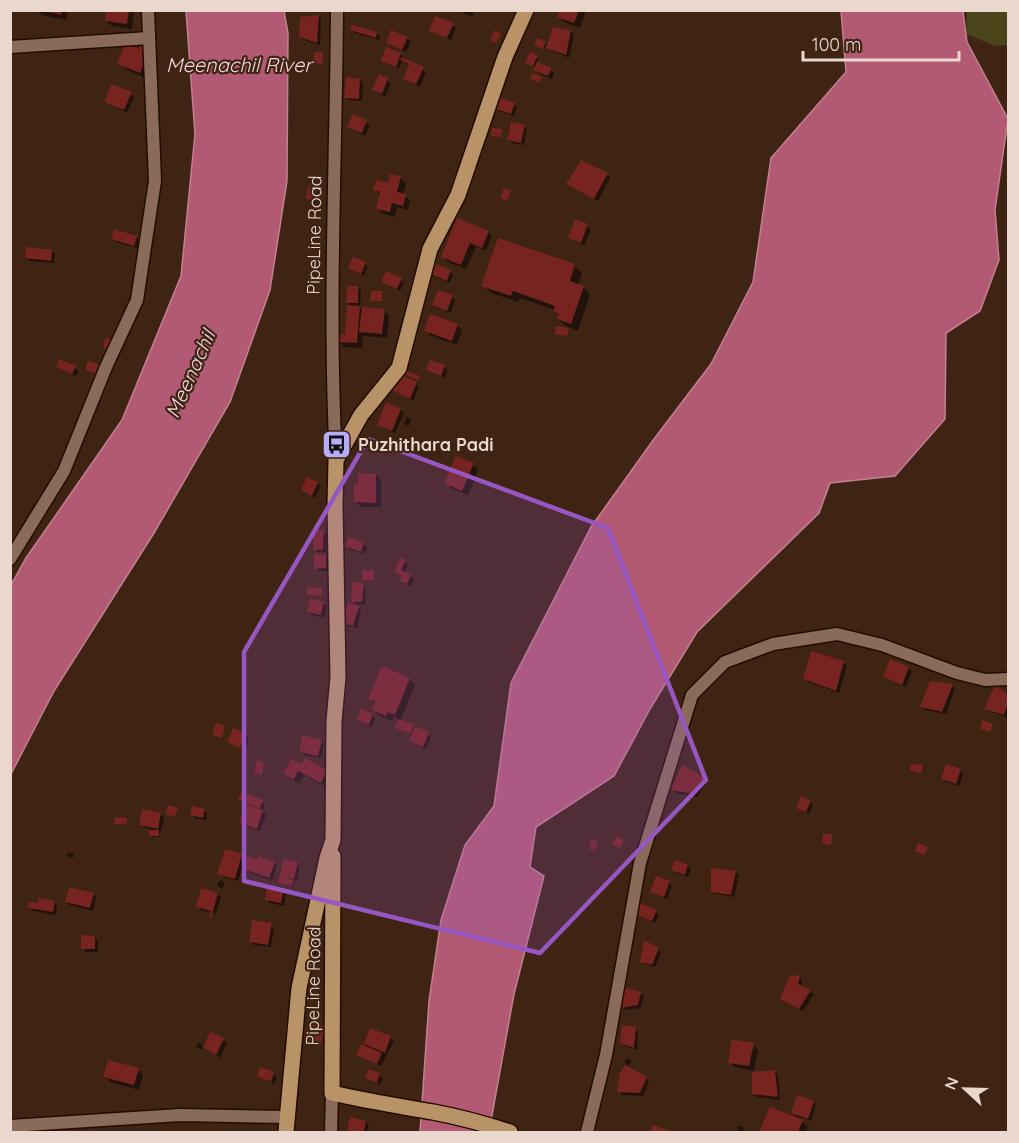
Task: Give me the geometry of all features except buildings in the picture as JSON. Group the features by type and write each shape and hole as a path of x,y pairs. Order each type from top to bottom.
{"main road":[{"path":"336,460 361,415 399,368 430,249 458,195 505,57 526,10"},
{"name":"PipeLine Road","path":"332,1093 334,722 338,677 336,460"},
{"path":"286,1132 299,988 327,858 333,840"},
{"path":"332,1093 368,1102 436,1112 510,1132"}],"street":[{"path":"10,559 64,471 106,367 137,300 155,181 148,10"},
{"name":"PipeLine Road","path":"336,460 332,390 332,264 338,10"},
{"path":"10,47 149,38"},
{"path":"587,1132 606,1055 640,863 692,695 725,662 773,644 837,634 882,645 957,673 985,680 1008,679"},
{"name":"PipeLine Road","path":"331,1132 332,1093"},
{"path":"10,1126 180,1115 287,1117"}],"highlighted area":[{"path":"368,439 608,528 706,780 540,953 244,881 244,652"}],"shaded area":[{"path":"967,11 1008,11 1008,45 995,46 966,34"}],"water":[{"name":"Meenachil River","path":"186,11 284,11 288,33 287,181 270,290 230,402 154,533 54,691 11,774 11,585 26,558 122,420 181,276 195,134"},
{"path":"841,11 963,11 967,42 1008,119 995,210 999,260 980,311 946,333 945,419 895,476 830,483 819,513 697,632 650,709 614,776 536,827 530,867 544,876 514,994 489,1132 420,1132 429,1001 441,920 465,845 494,806 511,683 591,527 711,364 753,282 771,158 846,72"}],"place":[{"name":"Puzhithara Padi","path":"337,444"}],"water label":[{"name":"Meenachil","path":"190,374"}]}
